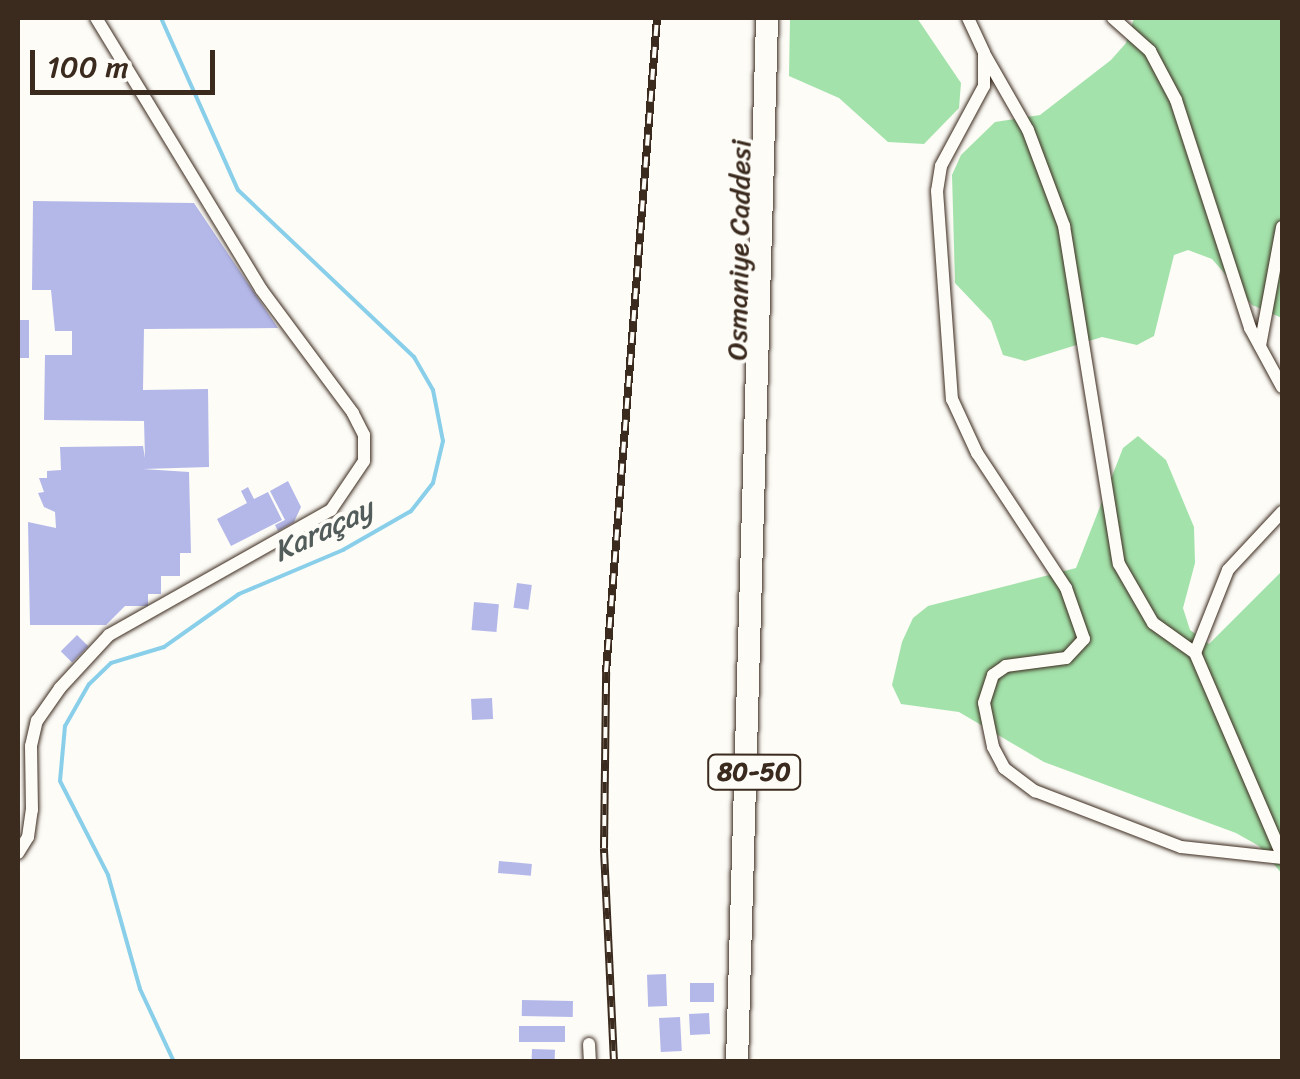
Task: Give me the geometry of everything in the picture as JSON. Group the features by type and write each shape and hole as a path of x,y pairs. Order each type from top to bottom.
{"highway":[{"name":"Osmaniye Caddesi","path":"746,1062 764,483 770,18"},
{"path":"737,1062 770,18"}],"street":[{"path":"18,853 28,837 32,810 30,746 37,722 60,688 109,634 331,510 364,461 364,435 354,414 261,289 96,18"},
{"path":"968,18 1028,130 1064,226 1119,564 1153,623 1195,653 1282,856 1181,847 1035,791 1004,768 986,724 984,703 993,675 1006,666 1066,658 1079,649 1084,628 1066,588 977,453 952,399 936,191 946,154 982,94 984,54"},
{"path":"1113,18 1150,51 1176,100 1260,354 1282,387"},
{"path":"1260,354 1262,312 1282,226"},
{"path":"1195,653 1228,570 1282,512"},
{"path":"589,1044 590,1062"}],"green space":[{"path":"790,18 917,18 961,83 959,108 924,144 888,142 839,98 789,76"},
{"path":"1134,18 1282,18 1282,318 1252,305 1212,259 1188,250 1174,255 1154,336 1137,345 1102,337 1025,361 1003,355 991,321 955,283 952,175 961,155 995,122 1040,115 1111,60 1126,43"},
{"path":"1138,436 1166,460 1194,527 1195,563 1183,608 1190,630 1209,644 1282,571 1282,874 1259,846 1236,833 1044,762 959,712 901,704 892,685 902,642 913,618 928,606 1076,568 1123,448"}],"building":[{"path":"33,201 194,203 278,328 144,329 143,390 208,389 209,467 143,469 189,472 191,553 180,553 180,576 161,576 161,594 148,594 148,606 125,606 106,625 30,625 28,522 56,528 55,512 44,507 38,493 44,492 39,478 47,478 47,471 61,470 60,447 143,446 145,458 144,421 44,420 45,355 72,355 72,331 55,331 51,290 32,290"},
{"path":"18,320 29,320 29,358 18,358"},
{"path":"288,481 301,507 294,522 278,531 275,525 285,520 270,491"},
{"path":"248,487 254,499 268,492 282,520 231,546 217,519 247,503 241,491"},
{"path":"517,583 532,585 528,610 514,608"},
{"path":"474,602 499,604 496,632 472,630"},
{"path":"77,635 88,646 72,663 61,651"},
{"path":"492,698 493,719 472,720 471,699"},
{"path":"499,861 532,864 531,876 498,873"},
{"path":"666,974 667,1006 648,1007 647,975"},
{"path":"690,983 714,983 714,1002 690,1002"},
{"path":"522,1000 573,1001 573,1017 522,1016"},
{"path":"709,1013 710,1034 690,1035 689,1014"},
{"path":"680,1017 682,1051 661,1052 659,1018"},
{"path":"519,1026 565,1026 565,1042 519,1042"},
{"path":"532,1049 555,1050 555,1062 532,1062"}],"waterway":[{"name":"Karaçay","path":"161,18 238,190 414,357 433,390 443,441 433,483 411,511 343,550 239,594 164,647 111,663 89,684 65,726 60,781 108,875 140,989 174,1062"}],"railway":[{"path":"614,1062 604,848 606,672 657,18"}]}
